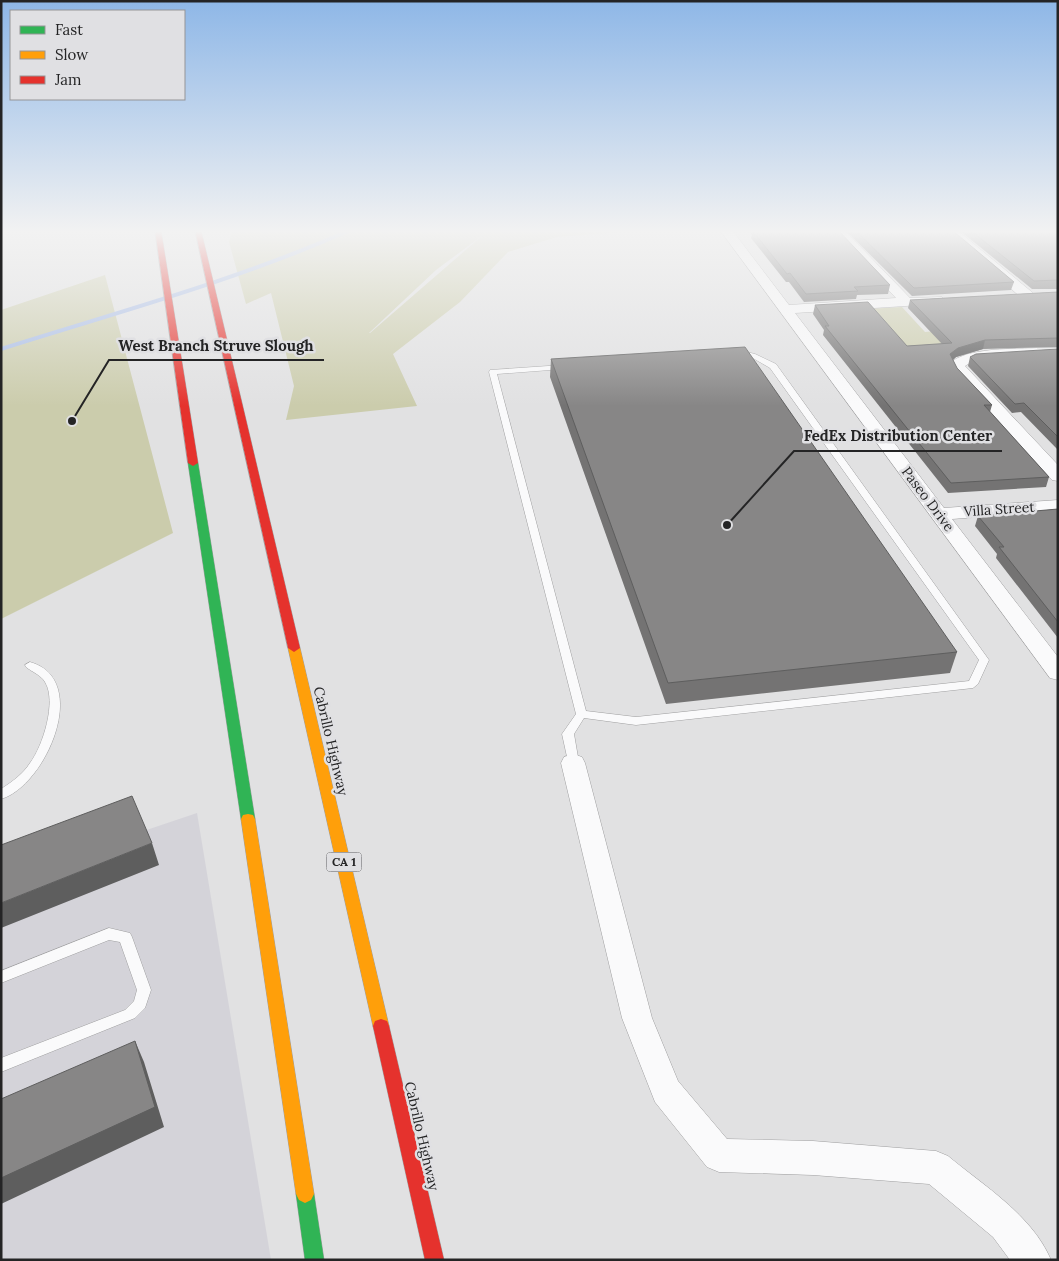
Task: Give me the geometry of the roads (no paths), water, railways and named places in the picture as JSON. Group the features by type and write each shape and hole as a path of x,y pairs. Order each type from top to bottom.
{"highway":[{"path":"167,289 315,1260"},
{"name":"Cabrillo Highway","path":"212,289 435,1260"}],"street":[{"name":"Paseo Drive","path":"770,289 1058,673"},
{"path":"894,289 907,302"},
{"path":"1010,297 1033,296 1024,289"},
{"path":"785,309 954,300"},
{"path":"1058,352 971,357 960,361 957,365 961,373 1058,476"},
{"name":"Villa Street","path":"939,514 1058,505"},
{"path":"573,762 637,1018 666,1092 719,1155 813,1158 936,1168 1005,1225 1033,1260"}],"lane":[{"path":"581,714 636,721 973,684 984,660 773,366 752,355 729,351"},
{"path":"570,367 493,372 581,714 568,734 573,762"},
{"path":"1,795 17,786 35,766 54,717 55,698 49,679 30,665"},
{"path":"1,977 88,941 109,934 118,934 125,937 144,990 140,1004 130,1014 1,1065"}],"waterway":[{"path":"1,349 193,289"}],"place":[{"name":"West Branch Struve Slough","path":"72,421"},
{"name":"FedEx Distribution Center","path":"727,525"}]}
